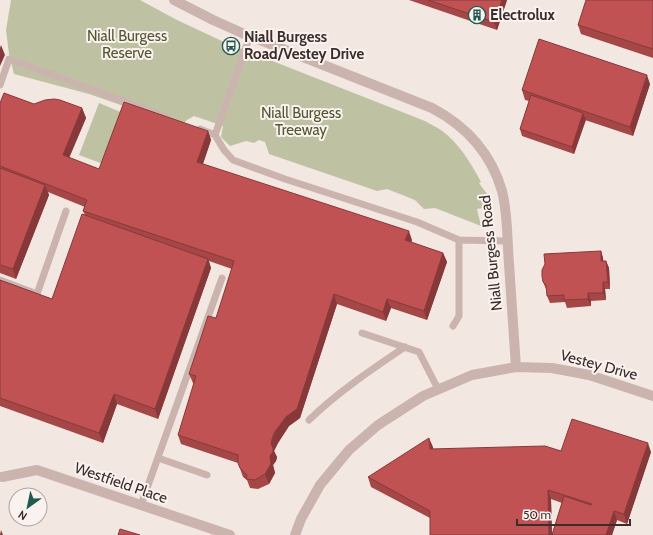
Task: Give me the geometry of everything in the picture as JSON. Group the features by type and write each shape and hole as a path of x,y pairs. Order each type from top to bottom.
{"street":[{"name":"Niall Burgess Road","path":"174,0 213,20 250,36 418,102 441,113 458,124 469,134 482,150 496,176 502,192 508,241 516,367"},
{"name":"Vestey Drive","path":"296,535 301,520 320,485 349,450 378,424 423,396 472,375 516,367 552,368 590,375 653,396"},
{"name":"Westfield Place","path":"2,477 37,470 230,535"}],"lane":[{"path":"215,135 250,36"},
{"path":"0,85 9,59 171,119"},
{"path":"193,127 215,135 224,150 233,160 285,179 417,222 459,240 508,241"},
{"path":"0,280 37,294 66,210"},
{"path":"453,326 459,316 459,240"},
{"path":"141,505 222,278"},
{"path":"362,333 419,352 438,389"},
{"path":"309,420 359,378 405,347"},
{"path":"158,458 207,475"}],"green space":[{"name":"Niall Burgess Reserve","path":"11,0 140,0 177,20 224,42 425,121 441,130 459,147 481,182 479,183 487,194 483,208 477,209 481,226 435,208 424,209 415,200 387,189 377,191 269,154 265,142 259,140 254,143 246,141 230,146 221,137 223,126 194,116 181,126 89,94 14,74 9,54 6,30"},
{"path":"99,103 123,113 103,164 79,155"}],"building":[{"path":"428,0 502,0 494,22"},
{"path":"586,0 653,0 653,49 578,25"},
{"path":"539,39 647,75 630,127 522,90"},
{"path":"352,50 362,54 361,58 351,54"},
{"path":"4,93 34,104 45,100 54,99 82,108 63,155 99,169 124,102 208,131 197,162 409,231 405,240 443,253 424,311 387,299 383,312 334,294 297,409 286,417 274,433 271,443 273,452 270,456 271,464 265,474 255,480 246,479 247,475 240,468 238,463 238,455 178,435 196,376 189,374 208,316 216,318 234,261 83,211 87,200 0,166 0,103"},
{"path":"531,95 583,113 572,147 520,129"},
{"path":"0,168 45,185 13,269 0,265"},
{"path":"82,214 208,259 155,409 114,394 99,433 0,398 0,280 52,299"},
{"path":"601,251 601,261 606,261 608,282 603,282 603,293 588,293 588,299 564,300 564,295 547,296 546,285 543,282 542,276 542,270 545,264 544,254"},
{"path":"572,419 648,443 624,514 614,511 606,535 552,535 564,496 591,505 592,504 548,490 549,535 430,535 430,511 368,477 429,438 430,449 545,446 561,451"},
{"path":"120,529 140,535 118,535"}],"place":[{"name":"Electrolux","path":"477,15"},
{"name":"Niall Burgess Road/Vestey Drive","path":"231,46"}],"park label":[{"name":"Niall Burgess Treeway","path":"301,122"}]}
